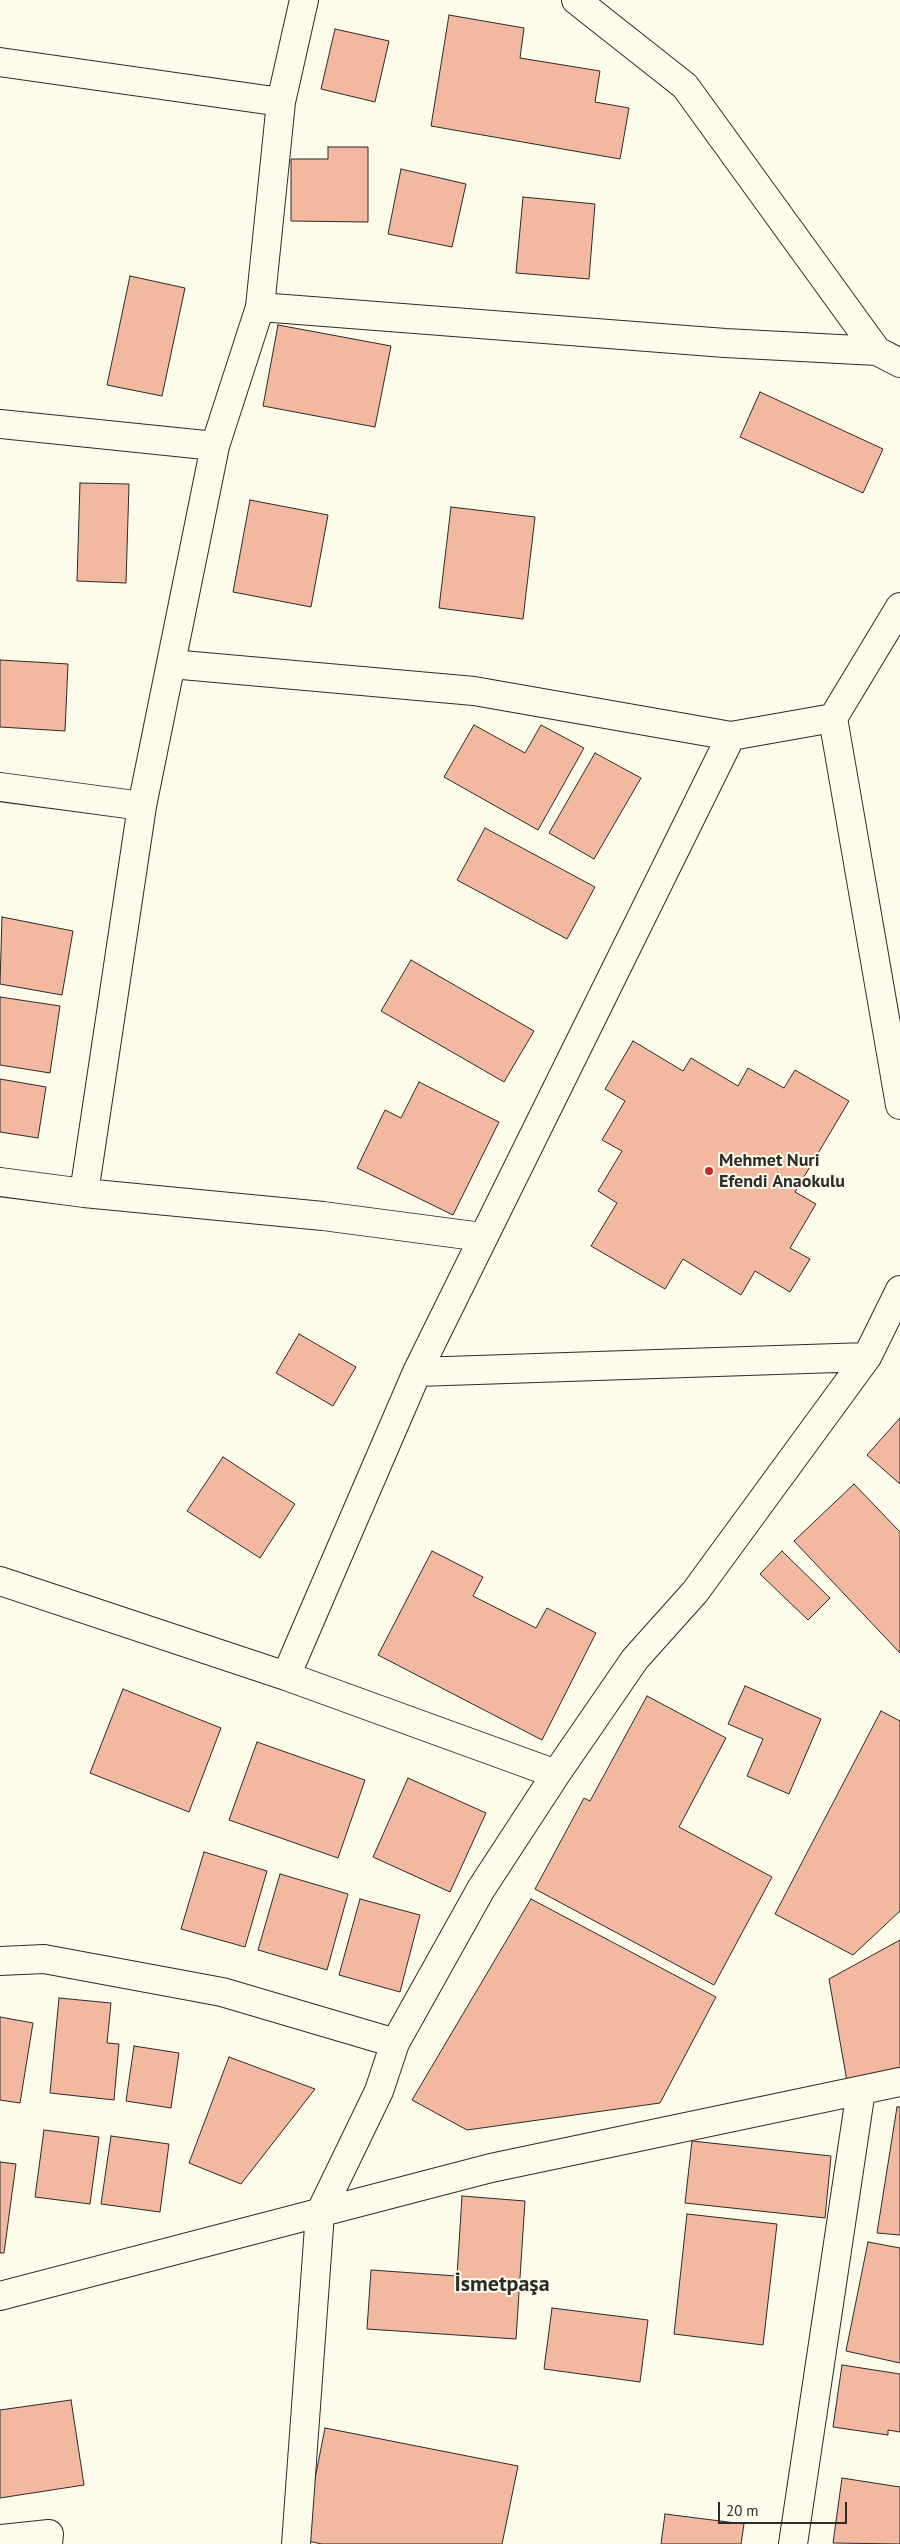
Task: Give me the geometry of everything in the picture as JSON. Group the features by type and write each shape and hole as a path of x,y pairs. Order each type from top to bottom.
{"street":[{"path":"84,1193 142,806 215,446 260,307 280,102 304,0"},
{"path":"576,0 685,86 888,357"},
{"path":"0,62 280,102"},
{"path":"260,307 888,357"},
{"path":"0,424 215,446"},
{"path":"900,607 833,718 900,1105"},
{"path":"171,664 474,691 731,736 833,718"},
{"path":"286,1676 417,1372 731,736"},
{"path":"0,787 142,806"},
{"path":"0,1182 84,1193 323,1216 482,1237"},
{"path":"296,2544 320,2213 379,2091 395,2042 480,1890 556,1774 635,1659 694,1592 867,1357 900,1290"},
{"path":"417,1372 867,1357"},
{"path":"0,1581 286,1676 556,1774"},
{"path":"0,1961 44,1959 222,1992 395,2042"},
{"path":"0,2296 491,2168 900,2082"},
{"path":"793,2544 861,2090"},
{"path":"0,2539 49,2534 48,2544"}],"building":[{"path":"449,15 524,28 520,58 600,71 595,102 629,108 620,159 431,126"},
{"path":"335,29 389,41 375,102 321,89"},
{"path":"328,147 368,147 368,222 291,221 291,159 328,159"},
{"path":"401,169 466,184 452,247 388,234"},
{"path":"523,197 595,204 589,279 516,273"},
{"path":"130,276 185,288 162,396 107,385"},
{"path":"278,325 391,346 375,427 263,406"},
{"path":"760,392 883,449 863,493 740,437"},
{"path":"80,483 129,484 126,583 77,581"},
{"path":"250,500 328,515 311,607 233,592"},
{"path":"451,507 535,517 523,619 439,608"},
{"path":"0,660 68,664 65,731 0,727"},
{"path":"474,725 525,753 541,725 584,748 538,830 444,777"},
{"path":"595,753 641,778 594,859 549,833"},
{"path":"485,828 595,887 567,939 457,880"},
{"path":"2,917 73,931 62,995 0,984"},
{"path":"411,960 534,1031 504,1082 381,1011"},
{"path":"0,997 60,1006 50,1073 0,1065"},
{"name":"Mehmet Nuri Efendi Anaokulu","path":"633,1041 683,1071 691,1058 738,1086 748,1068 784,1088 795,1070 849,1101 795,1192 816,1204 790,1248 810,1259 790,1292 755,1271 741,1295 683,1259 665,1289 591,1246 617,1203 598,1191 622,1151 602,1140 625,1101 605,1089"},
{"path":"0,1079 46,1087 38,1138 0,1132"},
{"path":"419,1082 499,1122 453,1215 357,1168 385,1110 401,1118"},
{"path":"299,1334 356,1367 333,1406 276,1373"},
{"path":"900,1418 900,1484 867,1455"},
{"path":"223,1457 295,1504 260,1558 187,1511"},
{"path":"854,1484 900,1532 900,1653 794,1541"},
{"path":"432,1551 483,1577 473,1596 536,1628 547,1608 596,1633 542,1740 378,1655"},
{"path":"782,1551 830,1598 808,1620 760,1574"},
{"path":"745,1686 821,1719 789,1794 747,1776 763,1739 728,1724"},
{"path":"123,1689 221,1728 189,1812 90,1773"},
{"path":"647,1696 726,1738 679,1827 772,1877 714,1985 535,1889 584,1798 590,1801"},
{"path":"881,1711 900,1721 900,1911 853,1955 775,1914"},
{"path":"257,1742 365,1780 338,1858 229,1820"},
{"path":"408,1778 486,1813 450,1892 373,1857"},
{"path":"204,1852 267,1871 245,1947 181,1929"},
{"path":"280,1874 348,1894 327,1970 258,1950"},
{"path":"360,1899 420,1915 400,1992 339,1975"},
{"path":"531,1899 716,1997 660,2103 467,2130 412,2100"},
{"path":"900,1940 900,2074 848,2087 829,1979"},
{"path":"59,1998 111,2003 107,2043 119,2044 114,2100 50,2093"},
{"path":"0,2017 33,2023 20,2103 0,2100"},
{"path":"134,2046 179,2053 171,2108 126,2101"},
{"path":"229,2057 315,2089 241,2184 189,2163"},
{"path":"897,2107 900,2107 900,2235 877,2233"},
{"path":"44,2130 99,2137 90,2204 35,2197"},
{"path":"111,2136 169,2144 160,2212 101,2204"},
{"path":"692,2141 831,2156 825,2218 685,2203"},
{"path":"0,2162 16,2164 4,2253 0,2253"},
{"path":"462,2196 525,2201 516,2339 367,2329 371,2270 457,2276"},
{"path":"687,2214 777,2224 763,2345 674,2334"},
{"path":"868,2242 900,2248 900,2363 846,2351"},
{"path":"552,2308 648,2320 640,2382 544,2369"},
{"path":"842,2365 900,2374 900,2432 888,2430 888,2435 833,2427"},
{"path":"71,2400 84,2485 0,2498 0,2410"},
{"path":"325,2428 518,2466 502,2544 322,2544 303,2540"},
{"path":"842,2478 900,2487 900,2544 833,2543"},
{"path":"665,2514 744,2524 741,2544 661,2544"}],"place":[{"name":"Mehmet Nuri Efendi Anaokulu","path":"709,1171"}],"district":[{"name":"İsmetpaşa","path":"502,2285"}]}
